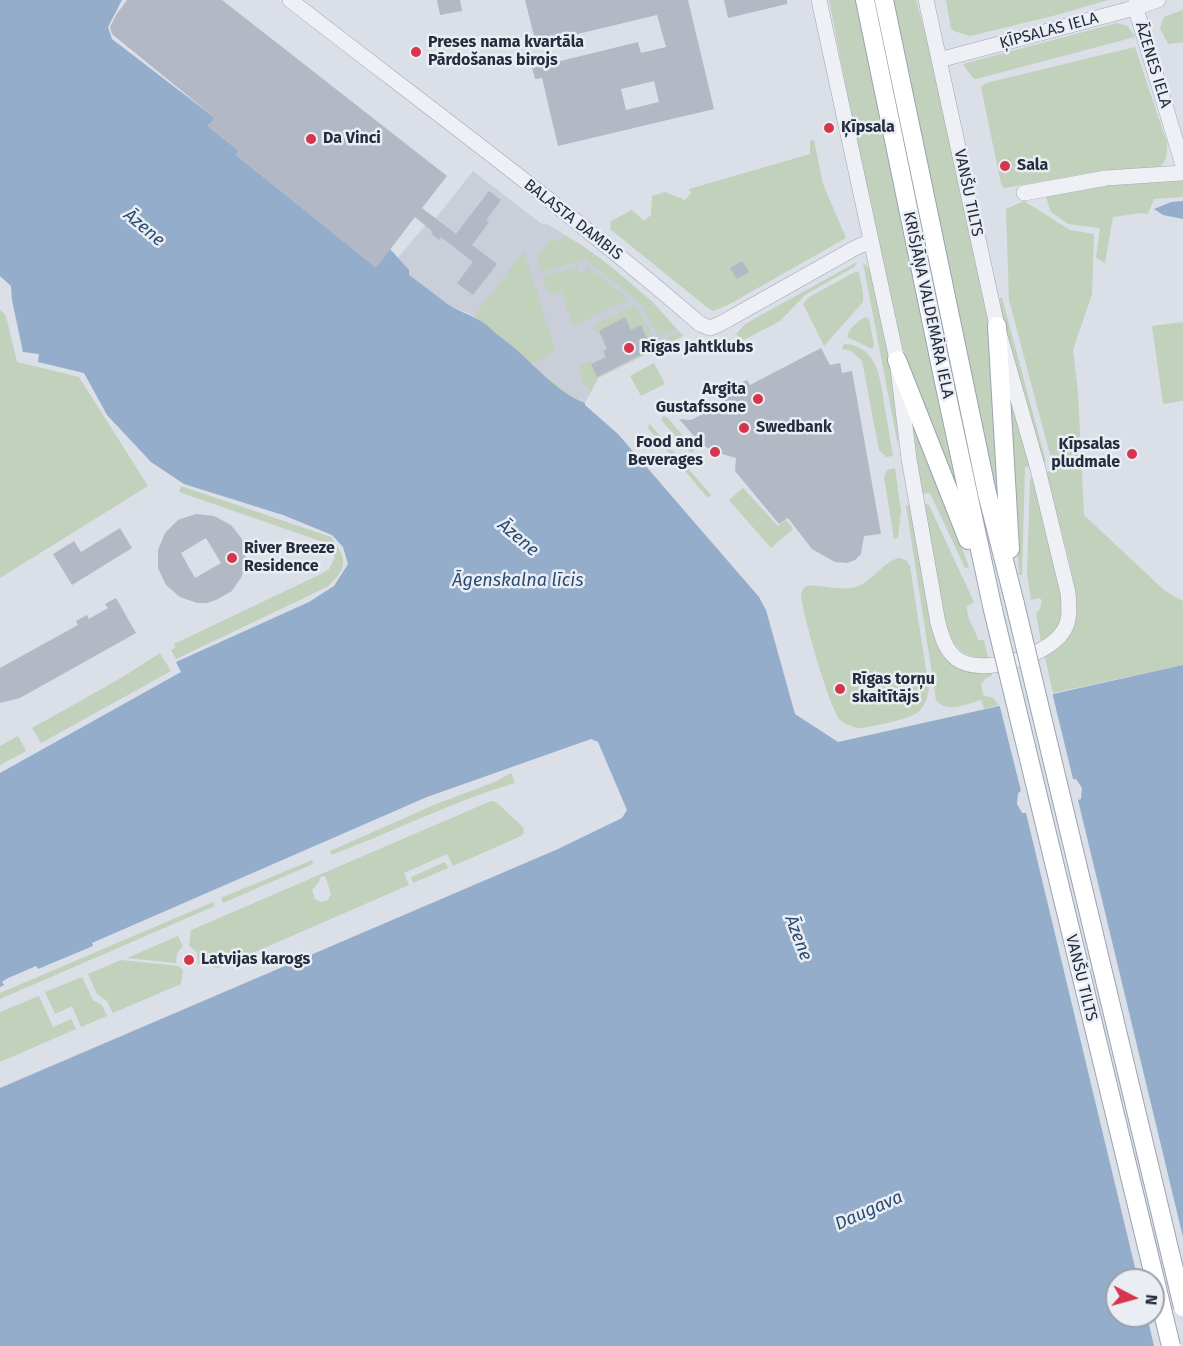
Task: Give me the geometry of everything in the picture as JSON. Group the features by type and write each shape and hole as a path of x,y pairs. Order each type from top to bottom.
{"main road":[{"name":"KRIŠJĀŅA VALDEMĀRA IELA","path":"865,0 991,601"},
{"name":"KRIŠJĀŅA VALDEMĀRA IELA","path":"884,0 984,481 1014,597"},
{"path":"997,326 1014,597"},
{"path":"897,360 991,601"},
{"name":"VANŠU TILTS","path":"1014,597 1183,1307"},
{"name":"VANŠU TILTS","path":"991,601 1171,1346"}],"street":[{"name":"BALASTA DAMBIS","path":"290,0 561,209 700,324 710,328 720,324 871,241"},
{"name":"VANŠU TILTS","path":"819,0 897,360 909,459 926,563 943,639 958,660 972,665 1000,664 1047,648 1062,634 1070,607 1045,497 997,326 926,0"},
{"name":"ĶĪPSALAS IELA","path":"939,60 1136,4 1158,0"},
{"name":"ĀZENES IELA","path":"1136,4 1183,165"},
{"path":"1024,193 1106,178 1183,172"}],"shaded area":[{"path":"473,171 543,225 545,223 549,225 584,247 652,301 683,336 598,378 585,403 569,394 474,316 448,305 409,275 397,259 433,216 436,218"}],"green space":[{"path":"829,0 857,0 961,497 901,344"},
{"path":"893,0 916,0 930,51 991,336 999,489 996,490 969,370"},
{"path":"946,0 1108,0 970,36 951,29"},
{"path":"1183,10 1183,42 1168,44 1160,28 1164,17"},
{"path":"1117,23 1128,26 1135,37 976,79 963,64"},
{"path":"1135,47 1167,143 1164,163 1158,167 1101,171 1004,188 1001,184 981,87 986,83"},
{"path":"814,140 823,184 846,238 728,305 713,311 708,308 610,229 611,221 632,210 644,221 651,215 652,196 665,192 685,200 691,193 689,189 810,154 810,141"},
{"path":"1183,180 1183,197 1154,199 1148,214 1113,217 1105,263 1096,258 1100,228 1068,224 1051,212 1046,197 1070,189"},
{"path":"1024,201 1070,230 1094,234 1092,294 1073,350 1078,393 1084,515 1165,591 1183,601 1183,665 1053,693 1045,657 1069,637 1076,619 1077,606 1066,547 1044,473 1054,470 1009,300 1006,209"},
{"path":"565,235 596,255 625,278 677,329 659,337 642,305 586,259 541,273 537,258 551,238 560,243"},
{"path":"524,251 555,350 531,364 569,394 585,403 568,412 511,345 474,316"},
{"path":"857,262 854,267 805,295 780,321 744,340 736,334 745,324"},
{"path":"863,263 871,273 889,359 896,403 898,446"},
{"path":"585,264 628,299 575,326 571,322 562,292 549,295 542,277 577,267 579,273 587,270"},
{"path":"859,272 863,302 824,346 803,304 809,297"},
{"path":"1000,298 1002,298 1046,462 1042,463 1001,311"},
{"path":"635,305 655,339 649,342 641,325 631,330 625,318 596,333 592,326"},
{"path":"0,309 6,316 17,362 79,377 148,486 0,578"},
{"path":"866,317 869,319 874,345 872,349 847,337 854,325"},
{"path":"1183,322 1183,401 1163,404 1152,326"},
{"path":"679,332 683,336 598,378 591,392 583,382 579,368 589,360 598,376 652,349 651,346"},
{"path":"844,344 856,346 865,351 876,367 882,388 893,456 886,457 879,450 862,361 851,351 842,349"},
{"path":"654,363 665,384 641,396 630,376"},
{"path":"1009,389 1031,466 1025,467 1022,575 1019,575"},
{"path":"908,405 969,567 965,568 930,493 921,494"},
{"path":"663,416 667,417 695,450 691,453 661,420"},
{"path":"650,424 711,495 708,498 647,427"},
{"path":"895,468 901,511 898,537 894,539 884,477 887,470"},
{"path":"1033,475 1057,570 1062,605 1058,625 1041,642 1036,613 1042,601 1040,598 1031,600 1027,574 1030,480"},
{"path":"181,486 331,537 343,558 342,569 327,587 176,659 171,650 176,647 174,644 321,574 329,569 335,557 326,543 179,492"},
{"path":"743,488 778,526 786,520 793,529 771,548 729,500"},
{"path":"922,502 929,505 974,602 967,606 968,616 978,640 984,640 988,658 964,653 951,637 945,620"},
{"path":"910,504 938,646 948,661 960,669 991,671 992,676 986,678 981,684 983,695 993,698 999,705 984,709 981,700 951,707 940,704 936,700 906,506"},
{"path":"899,558 906,560 910,566 929,689 922,708 917,713 879,725 856,728 841,721 830,699 811,638 801,593 807,586 851,588 859,586 887,564"},
{"path":"160,653 171,671 41,743 32,728 121,678"},
{"path":"18,736 26,751 0,765 0,746"},
{"path":"511,773 515,783 468,799 331,855 330,851 434,805 497,781"},
{"path":"491,801 496,802 523,827 524,833 521,836 453,866 447,854 404,873 409,885 218,968 198,964 197,952 189,946 191,930","holes":["325,876 331,894 328,900 321,902 315,899 312,890 320,877"]},
{"path":"312,860 313,864 223,903 221,898"},
{"path":"445,862 448,868 413,883 411,877"},
{"path":"213,902 215,906 0,999 0,993"},
{"path":"178,936 183,946 177,953 176,963 127,958"},
{"path":"121,960 178,966 183,970 181,984 113,1013 107,1001 97,994 88,974"},
{"path":"82,977 93,1000 102,1005 107,1016 81,1027 72,1006 55,1014 45,992"},
{"path":"39,996 53,1027 71,1019 76,1029 0,1062 0,1012"}],"water":[{"path":"0,0 122,0 108,27 112,39 215,118 208,126 239,151 236,155 376,267 390,249 409,270 409,275 446,303 485,324 521,353 556,386 585,403 618,434 759,597 766,610 795,714 838,742 1183,665 1183,1346 0,1346 0,1088 558,849 622,818 627,810 598,742 591,739 427,797 92,943 93,946 38,969 36,966 6,979 2,982 4,985 0,987 0,773 181,672 176,662 309,602 334,586 348,564 343,547 332,535 283,515 184,484 151,462 107,415 84,373 38,362 39,354 23,352 11,286 0,276"},
{"path":"1183,201 1183,219 1163,215 1154,209 1171,202"}],"pier":[{"path":"1052,692 1073,779 1076,779 1082,788 1081,799 1078,800 1183,1237 1183,1346 1154,1346 1150,1328 1165,1328 1165,1268 1135,1268 1026,813 1022,813 1017,804 1018,793 1021,791 999,703"}],"building":[{"name":"Da Vinci","path":"127,0 222,0 447,176 422,208 456,234 489,191 501,200 486,220 489,222 472,245 497,264 473,295 457,283 473,262 441,237 439,240 431,234 433,232 415,217 376,268 236,155 239,151 208,126 215,118 112,34 110,27"},
{"path":"437,0 460,0 462,11 440,15"},
{"path":"525,0 688,0 714,109 558,146 542,78 535,79 532,68 638,42 641,53 666,47 657,15 536,44","holes":["654,81 659,102 626,110 621,89"]},
{"path":"724,0 787,0 787,4 728,18"},
{"name":"Sala","path":"1010,159 1012,170 1001,172 999,161"},
{"path":"742,261 749,272 737,279 730,268"},
{"name":"Rīgas Jahtklubs","path":"625,317 631,330 641,325 652,349 597,377 591,364 606,357 603,351 607,349 599,331"},
{"path":"821,348 830,365 840,363 842,373 852,371 881,534 864,536 861,554 855,560 847,563 835,562 812,549 788,518 779,524 735,471 736,458 715,452 701,444 679,419 691,420 726,402 722,393 747,380 750,385"},
{"name":"River Breeze Residence","path":"196,514 214,516 231,525 242,539 246,558 242,576 232,591 216,600 197,603 180,597 166,585 158,568 158,550 165,533 178,520","holes":["206,538 221,563 195,578 181,553"]},
{"path":"120,528 132,548 72,585 53,554 74,541 81,552"},
{"path":"116,598 136,633 20,698 0,703 0,668 78,625 76,621 87,615 89,619 108,608 105,604"}],"place":[{"name":"Preses nama kvartāla Pārdošanas birojs","path":"416,52"},
{"name":"Ķīpsala","path":"829,128"},
{"name":"Da Vinci","path":"311,139"},
{"name":"Sala","path":"1005,166"},
{"name":"Rīgas Jahtklubs","path":"629,348"},
{"name":"Argita Gustafssone","path":"758,399"},
{"name":"Swedbank","path":"744,428"},
{"name":"Food and Beverages","path":"715,452"},
{"name":"Ķīpsalas pludmale","path":"1132,454"},
{"name":"River Breeze Residence","path":"232,558"},
{"name":"Rīgas torņu skaitītājs","path":"840,689"},
{"name":"Latvijas karogs","path":"189,960"}],"water label":[{"name":"Āzene","path":"144,228"},
{"name":"Āzene","path":"518,538"},
{"name":"Āgenskalna līcis","path":"518,581"},
{"name":"Āzene","path":"798,938"},
{"name":"Daugava","path":"869,1211"}]}
